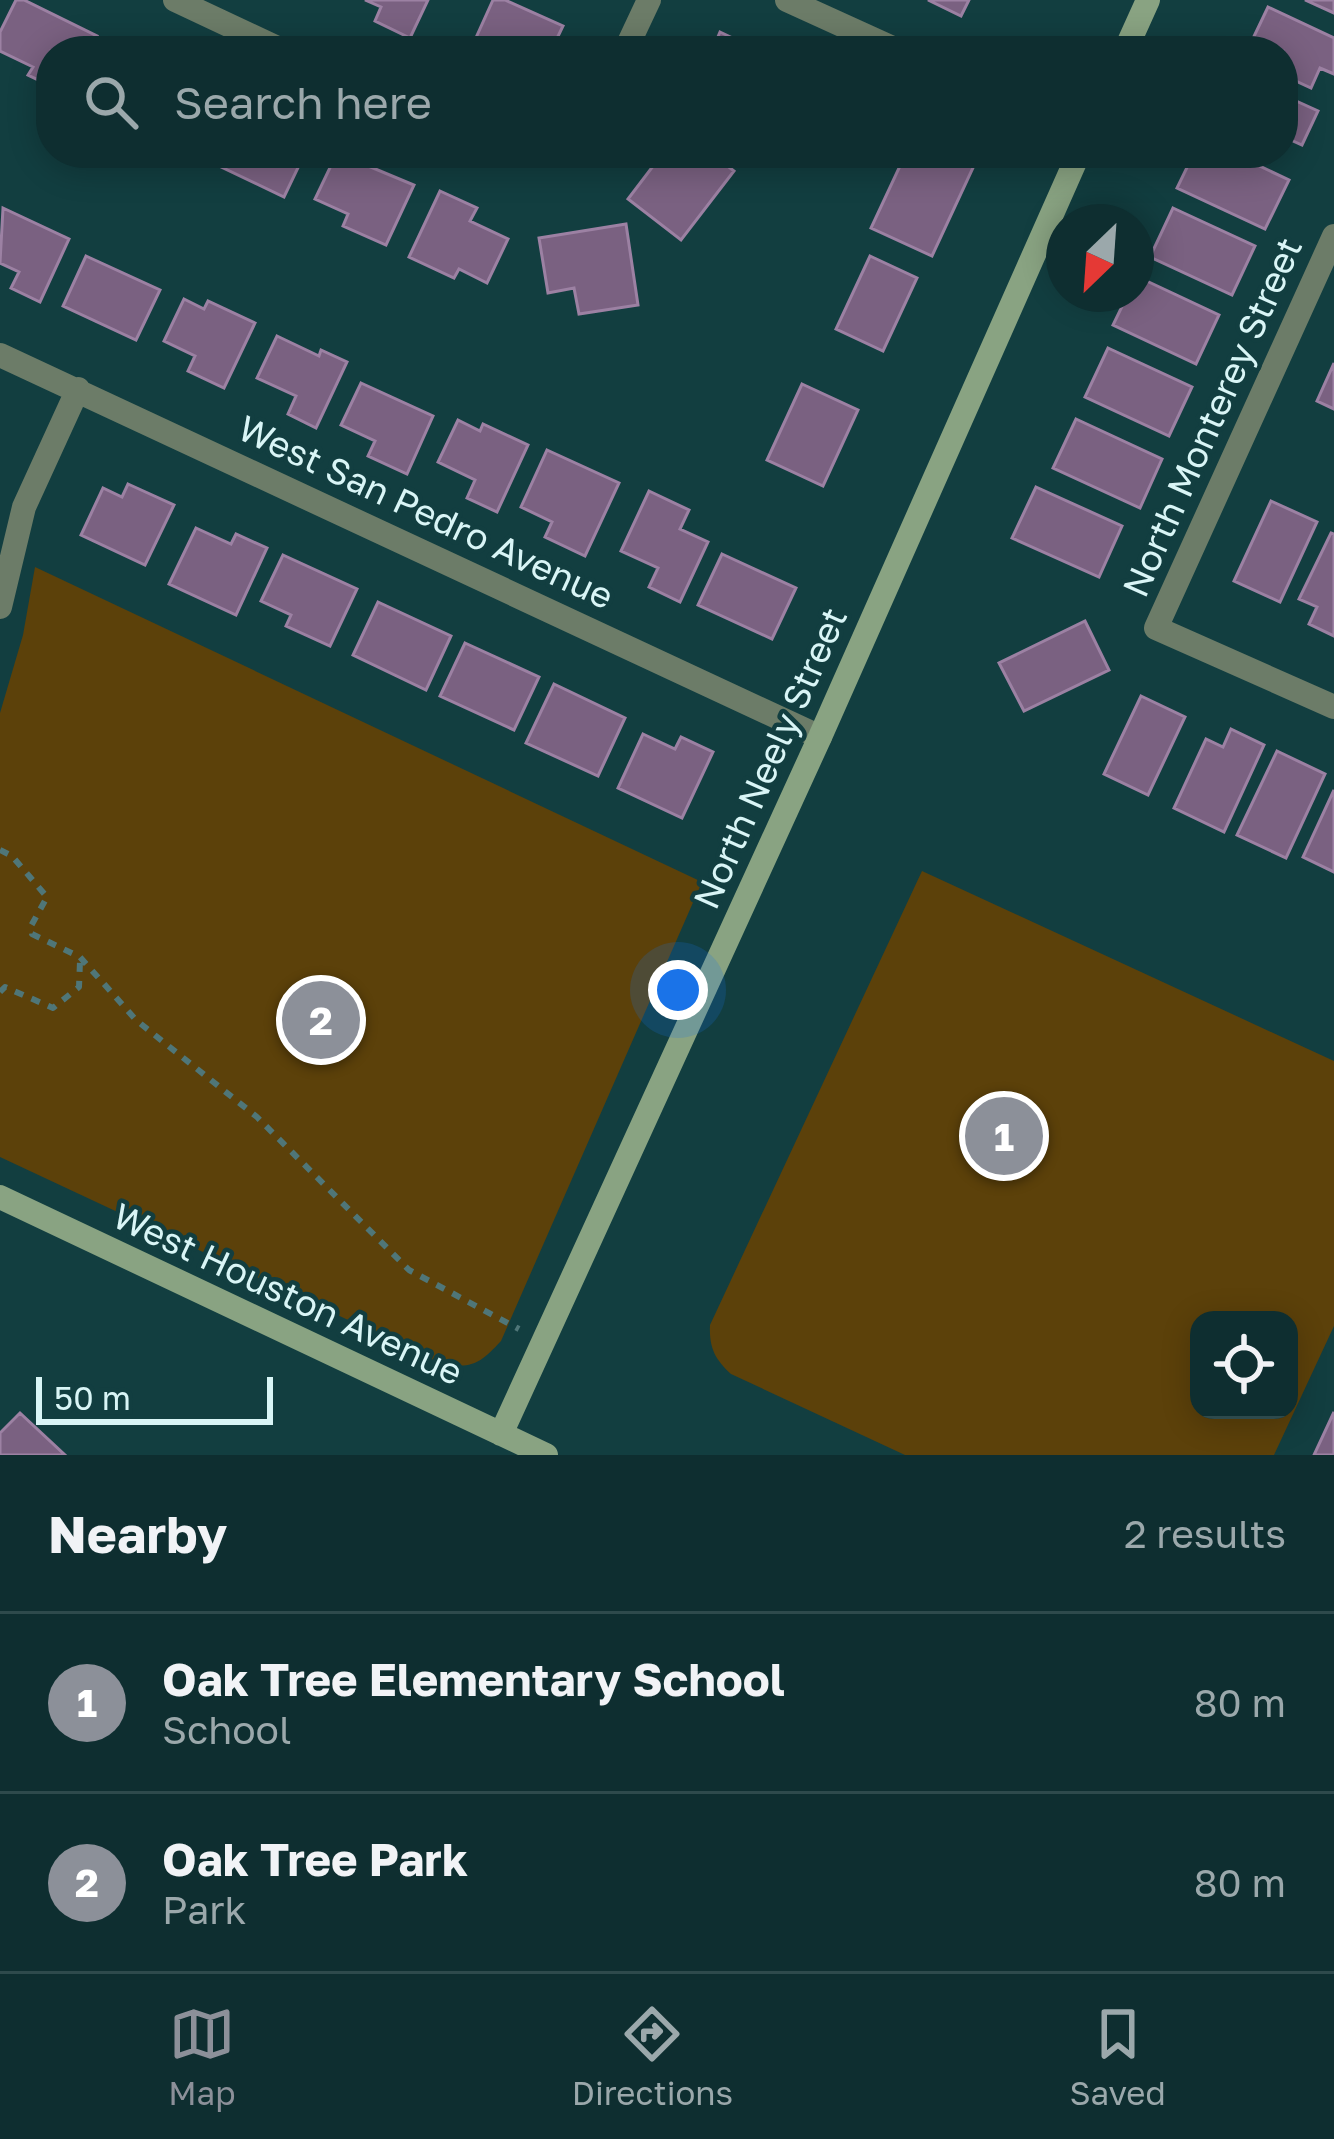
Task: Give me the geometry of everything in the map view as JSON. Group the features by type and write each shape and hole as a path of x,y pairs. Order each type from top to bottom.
{"street":[{"path":"175,0 252,36"},
{"path":"632,36 649,0"},
{"path":"787,0 866,36"},
{"path":"1132,36 1148,0"},
{"name":"North Neely Street","path":"496,1444 820,737 1072,168"},
{"name":"North Monterey Street","path":"1333,239 1156,628 1334,707"},
{"name":"West San Pedro Avenue","path":"0,355 820,737"},
{"path":"0,607 25,507 78,389"},
{"name":"West Houston Avenue","path":"0,1197 496,1444 546,1455"}],"path":[{"path":"0,850 13,856 47,897 32,934 80,957 136,1020 257,1117 409,1270 543,1342"},
{"path":"0,992 5,987 53,1008 79,987 80,957"}],"shaded area":[{"path":"35,567 702,882 501,1341 480,1360 466,1365 438,1362 0,1157 0,713 23,635"},
{"path":"922,871 1334,1061 1334,1326 1298,1403 1298,1311 1190,1311 1190,1419 1291,1419 1274,1455 905,1455 731,1374 711,1340 710,1325"}],"building":[{"path":"16,0 24,0 97,36 36,36 36,79 28,75 33,67 0,51 0,32"},
{"path":"365,0 428,0 411,36 375,21 381,7"},
{"path":"493,0 505,0 563,26 558,36 477,36"},
{"path":"928,0 969,0 961,16"},
{"path":"1305,0 1334,0 1334,13"},
{"path":"1268,7 1334,38 1334,74 1320,68 1311,88 1298,82 1298,36 1254,36"},
{"path":"1298,102 1318,111 1302,145 1298,143"},
{"path":"223,168 298,168 284,197"},
{"path":"330,168 373,168 414,185 386,245 343,226 348,214 315,199"},
{"path":"652,168 734,171 681,240 628,199"},
{"path":"899,168 973,168 932,256 871,228"},
{"path":"1187,168 1264,168 1289,180 1265,229 1177,188"},
{"path":"440,191 477,208 470,221 508,239 487,283 459,269 454,278 409,257"},
{"path":"3,208 69,239 40,302 11,288 19,272 0,263"},
{"path":"1173,208 1255,246 1232,295 1154,259 1154,248"},
{"path":"626,224 638,305 579,314 574,288 548,293 539,238"},
{"path":"86,256 160,290 136,340 63,306"},
{"path":"870,256 917,278 883,351 836,329"},
{"path":"1154,284 1219,315 1196,364 1113,325 1119,312 1154,312"},
{"path":"184,299 204,309 208,301 255,323 224,388 188,371 195,356 164,341"},
{"path":"277,336 319,356 321,350 347,362 316,428 288,414 296,396 257,378"},
{"path":"1108,348 1192,387 1169,436 1085,397"},
{"path":"1334,363 1334,409 1317,401"},
{"path":"361,383 433,416 407,474 368,456 375,441 341,425"},
{"path":"802,384 858,410 823,486 767,460"},
{"path":"1076,419 1162,459 1140,508 1053,468"},
{"path":"458,420 480,431 483,424 528,445 497,512 467,498 475,480 438,462"},
{"path":"547,450 619,483 585,556 545,537 552,522 521,507"},
{"path":"128,484 174,505 145,565 81,535 103,488 122,497"},
{"path":"1036,487 1122,526 1099,577 1012,538"},
{"path":"649,491 689,510 680,529 708,542 680,602 649,587 658,568 621,551"},
{"path":"1271,501 1317,522 1280,602 1234,581"},
{"path":"196,528 231,544 236,534 267,548 236,615 169,584"},
{"path":"1331,533 1334,636 1309,624 1317,607 1299,599"},
{"path":"722,554 796,588 772,639 698,605"},
{"path":"283,555 357,589 330,646 286,626 291,615 261,601"},
{"path":"378,602 451,636 426,690 353,655"},
{"path":"1085,621 1109,670 1024,711 999,663"},
{"path":"465,643 539,677 514,730 440,696"},
{"path":"554,684 625,718 598,776 526,743"},
{"path":"1141,696 1185,717 1148,795 1104,774"},
{"path":"1231,729 1264,745 1224,832 1174,808 1206,739 1223,747"},
{"path":"643,734 675,749 681,737 713,752 682,818 618,788"},
{"path":"1277,751 1325,774 1286,858 1237,835"},
{"path":"1334,790 1334,872 1303,857"},
{"path":"1334,1412 1334,1455 1314,1455"},
{"path":"20,1413 65,1455 0,1455 0,1433"}],"place":[{"name":"Oak Tree Park","path":"321,1020"},
{"name":"Oak Tree Elementary School","path":"1004,1136"}]}
